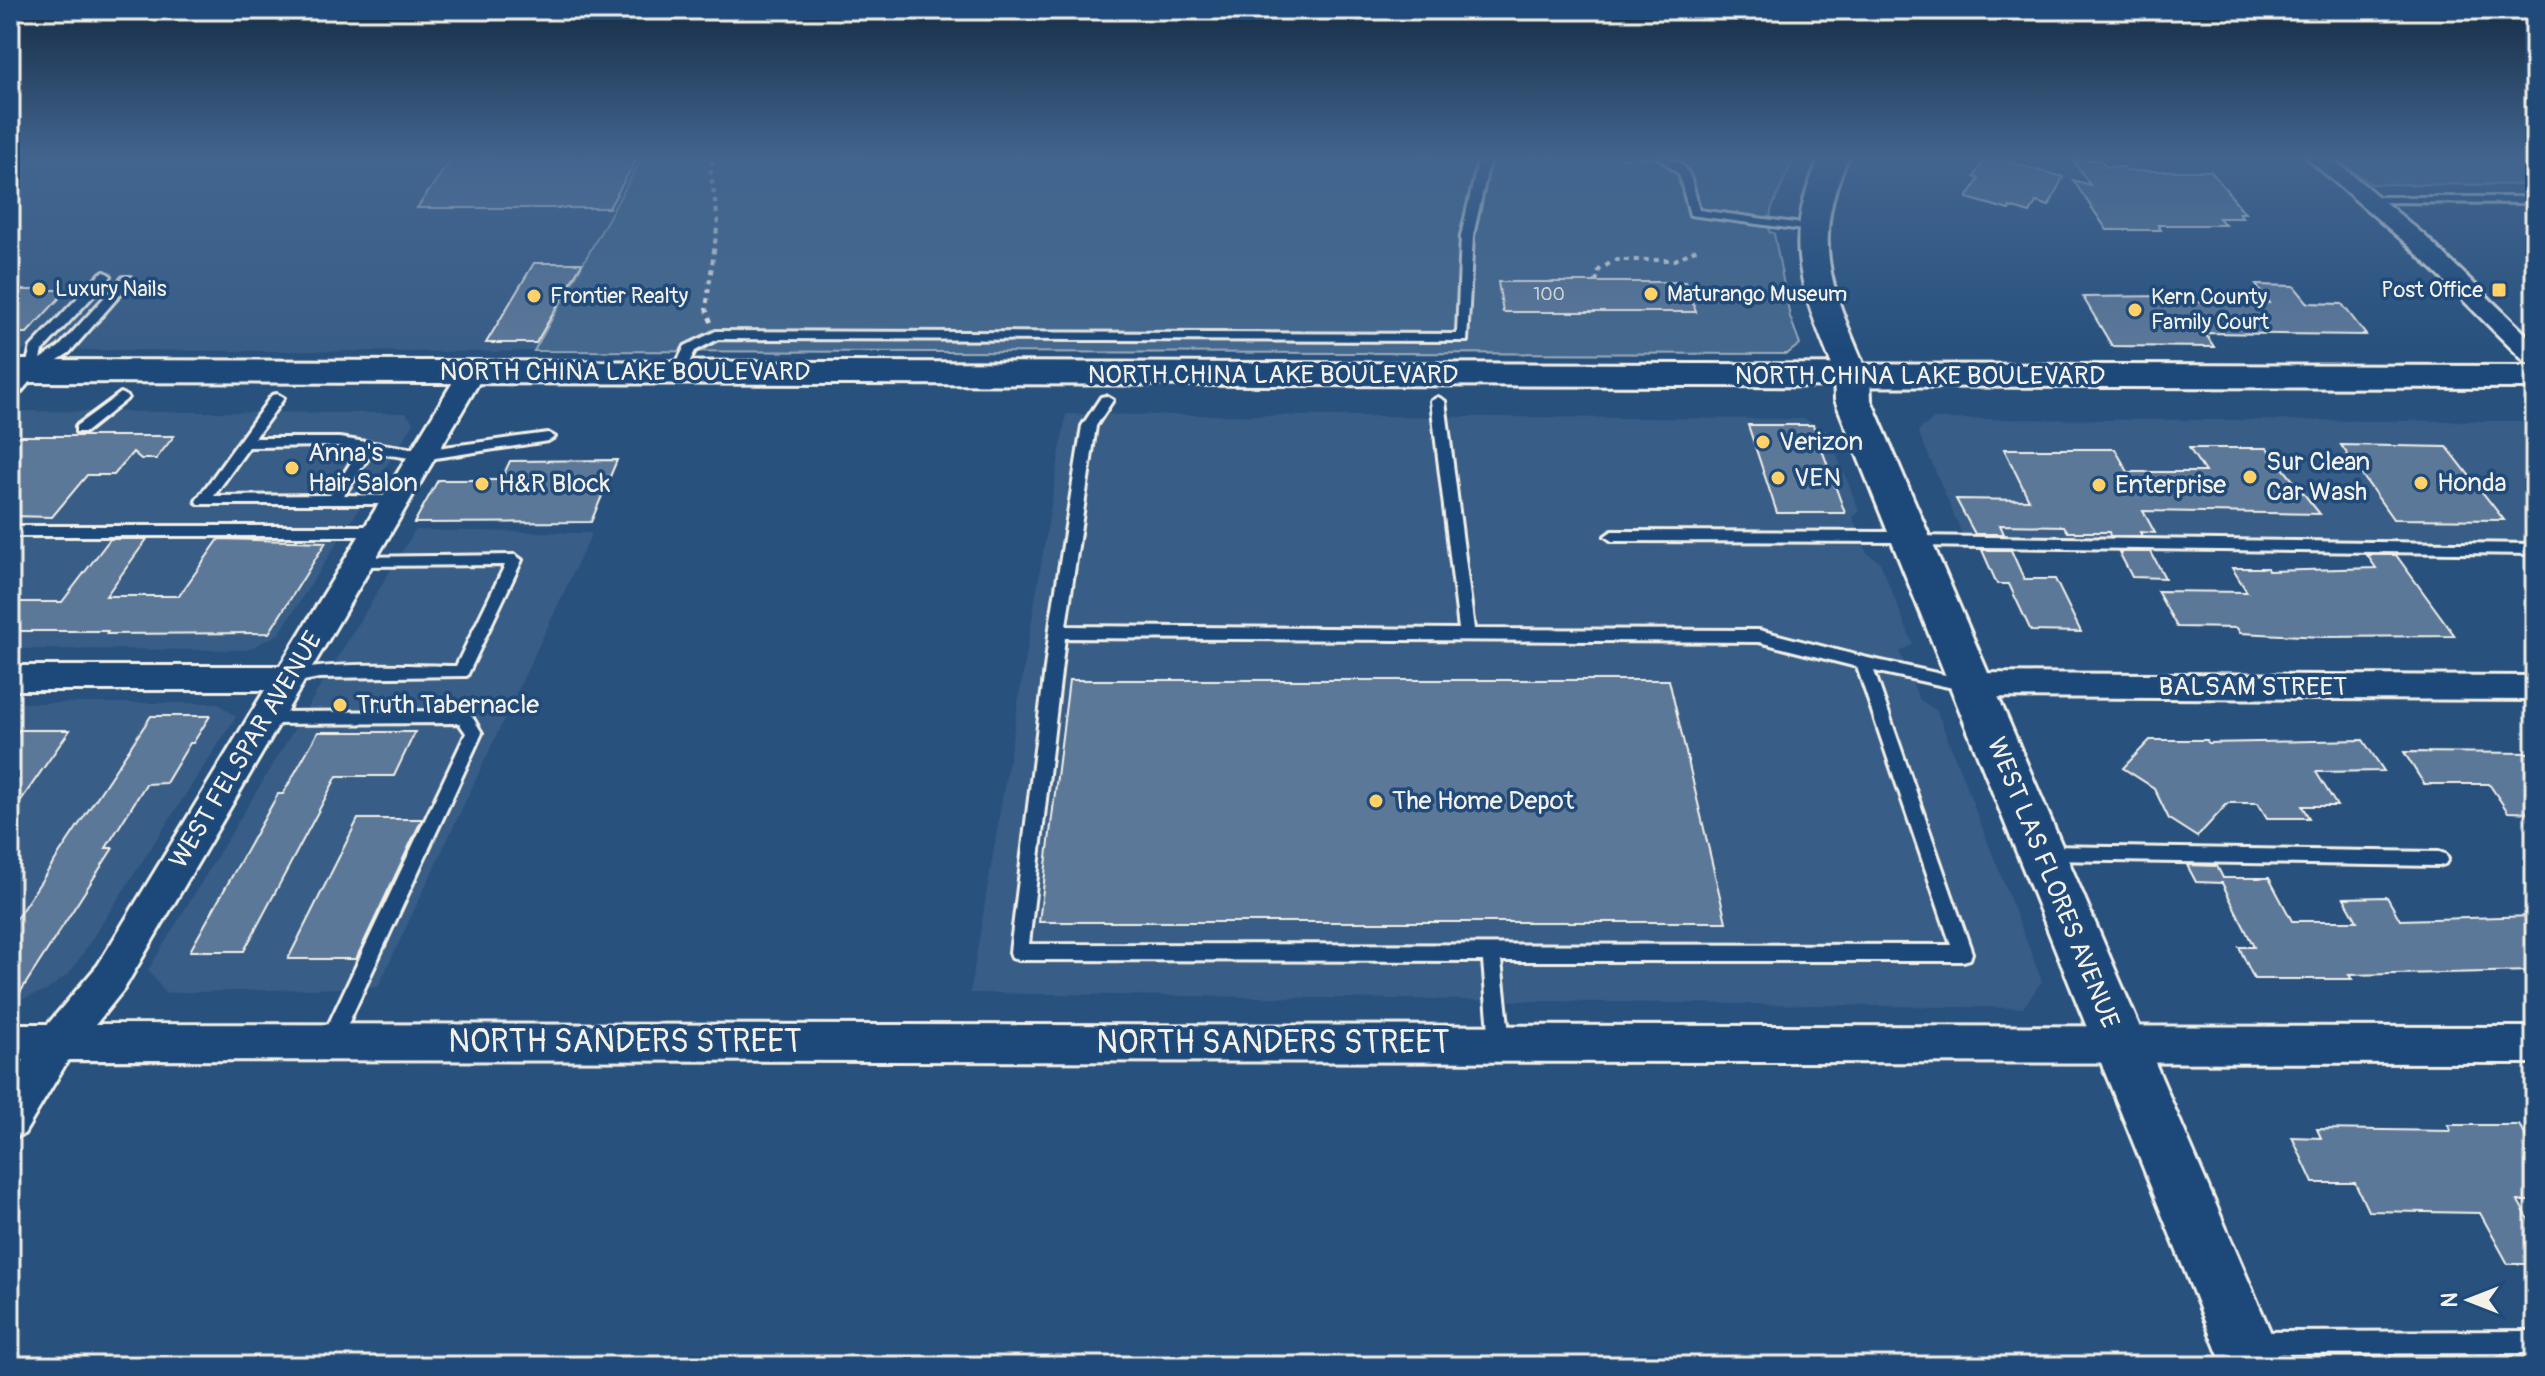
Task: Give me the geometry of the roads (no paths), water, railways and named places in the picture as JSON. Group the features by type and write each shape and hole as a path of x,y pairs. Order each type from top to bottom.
{"main road":[{"name":"NORTH CHINA LAKE BOULEVARD","path":"15,383 121,397 277,398 678,372 1305,375 2535,404"},
{"path":"1106,400 1110,391 1123,386 1247,388 1305,375"},
{"name":"NORTH CHINA LAKE BOULEVARD","path":"15,383 464,385 1106,400 1438,401 1853,388 2535,377"},
{"name":"WEST LAS FLORES AVENUE","path":"1853,388 1911,541 2249,1354"}],"street":[{"path":"1811,222 1811,258 1817,282 1853,388"},
{"path":"2396,222 2447,268 2535,357"},
{"name":"WEST FELSPAR AVENUE","path":"10,1120 57,1042 111,977 464,385"},
{"path":"10,678 288,678"},
{"name":"BALSAM STREET","path":"1971,685 2535,688"},
{"name":"NORTH SANDERS STREET","path":"10,1042 2535,1045"}],"lane":[{"path":"678,372 690,349 716,335 1463,338 1470,222"},
{"path":"1765,222 1810,228"},
{"path":"15,383 36,350 105,276"},
{"path":"15,383 64,350 127,280"},
{"path":"81,429 121,397"},
{"path":"277,398 203,501 396,499"},
{"path":"1106,400 1089,426 1058,632 1019,952 1963,953 1863,663"},
{"path":"1438,401 1467,634"},
{"path":"245,443 339,442 422,455 548,437"},
{"path":"335,498 368,447"},
{"path":"10,531 377,531"},
{"path":"1612,536 1900,537 1911,541 2535,549"},
{"path":"288,678 319,672 461,672 515,560 359,561"},
{"path":"1058,632 1759,636 1863,663 1971,685"},
{"path":"265,718 464,717 474,733 330,1042"},
{"path":"2041,853 2439,859"},
{"path":"1491,952 1500,1043"},
{"path":"2249,1354 2535,1342"}],"place":[{"name":"Luxury Nails","path":"39,289"},
{"name":"Post Office","path":"2499,290"},
{"name":"Maturango Museum","path":"1651,294"},
{"name":"Frontier Realty","path":"534,296"},
{"name":"Kern County Family Court","path":"2135,310"},
{"name":"Verizon","path":"1763,442"},
{"name":"Anna's Hair Salon","path":"292,468"},
{"name":"Sur Clean Car Wash","path":"2250,477"},
{"name":"VEN","path":"1778,478"},
{"name":"Honda","path":"2421,483"},
{"name":"H&R Block","path":"482,484"},
{"name":"Enterprise","path":"2099,485"},
{"name":"Truth Tabernacle","path":"340,705"},
{"name":"The Home Depot","path":"1376,801"}]}
